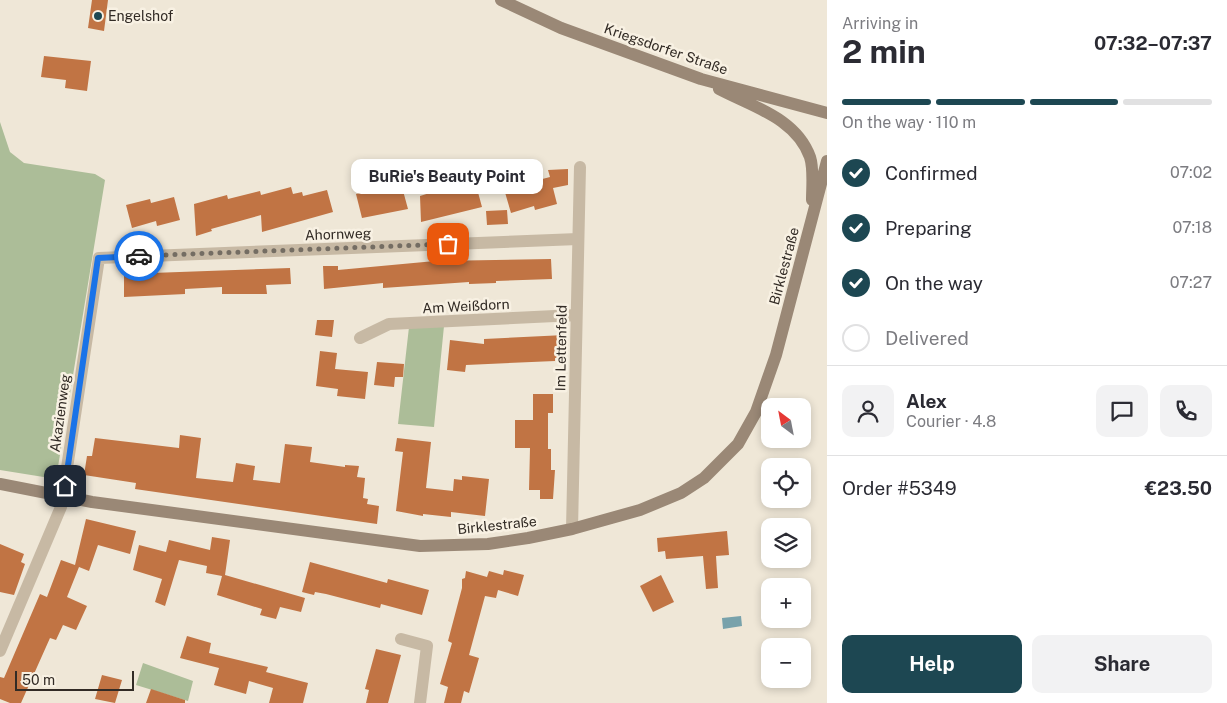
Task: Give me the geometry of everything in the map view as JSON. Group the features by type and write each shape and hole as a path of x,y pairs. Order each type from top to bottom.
{"street":[{"name":"Kriegsdorfer Straße","path":"501,0 561,28 701,78 827,113"},
{"name":"Birklestraße","path":"701,78 782,120 793,129 811,158 812,217"},
{"name":"Birklestraße","path":"0,484 92,502 420,546 504,542 566,531 640,510 682,493 704,478 738,444 756,412 776,355 827,161"},
{"name":"Im Lettenfeld","path":"566,531 576,315 580,167"},
{"name":"Ahornweg","path":"98,258 578,239"},
{"name":"Akazienweg","path":"0,651 64,496 98,258"},
{"name":"Am Weißdorn","path":"360,338 389,324 576,315"},
{"path":"401,639 427,646 420,703"}],"green space":[{"path":"0,122 10,152 24,163 95,174 105,180 56,479 0,470"},
{"path":"444,326 434,427 398,424 409,327"},
{"path":"143,663 193,681 188,701 136,685"}],"water":[{"path":"741,616 742,626 723,629 722,618"}],"building":[{"name":"Engelshof","path":"92,0 108,0 104,31 88,28"},
{"path":"44,56 91,61 87,91 65,88 66,80 41,77"},
{"path":"568,169 568,185 553,188 557,204 535,210 534,206 511,213 504,189 550,177 548,170"},
{"path":"476,185 482,207 421,222 420,196 452,186 453,192"},
{"path":"291,187 293,194 302,192 303,196 327,190 333,212 262,232 261,215 211,229 212,231 196,236 194,204 227,195 228,199 260,191 261,195"},
{"path":"402,187 408,209 362,218 356,194 378,188 379,194"},
{"path":"174,197 180,220 157,226 156,221 132,228 126,205 150,199 151,203"},
{"path":"507,210 508,224 487,225 486,211"},
{"path":"551,259 552,279 383,288 383,283 324,289 323,266 338,266 338,270 435,261"},
{"path":"290,268 291,284 266,285 267,294 222,294 222,287 185,289 185,294 124,297 124,274"},
{"path":"317,320 334,320 332,337 315,335"},
{"path":"565,335 566,357 555,358 555,361 466,365 465,372 447,370 450,340 484,344 484,339"},
{"path":"320,351 337,353 335,369 368,372 365,399 337,396 338,389 316,386"},
{"path":"377,362 404,364 403,377 395,377 394,387 374,385"},
{"path":"533,394 553,394 553,413 548,413 548,449 551,449 551,470 555,470 553,499 540,499 540,490 529,490 530,448 515,448 515,420 533,420"},
{"path":"180,435 201,438 196,478 233,482 236,463 255,466 253,480 280,483 285,444 312,447 310,462 345,467 345,465 359,466 357,477 365,478 363,498 368,499 367,504 379,506 377,524 135,489 136,483 84,475 87,456 92,456 95,438 179,448"},
{"path":"397,438 431,442 426,488 453,491 454,479 462,480 462,476 489,479 485,516 451,512 451,517 423,514 423,516 396,511 403,452 395,451"},
{"path":"86,519 136,531 130,554 98,545 89,571 79,567 67,597 87,606 76,630 63,625 56,640 50,638 21,703 10,703 0,699 0,677 4,678 40,594 47,597 61,560 75,565"},
{"path":"727,531 729,555 716,556 718,588 706,589 703,556 666,559 665,551 658,552 657,538"},
{"path":"212,537 230,540 225,575 305,598 301,612 280,607 276,619 260,615 262,609 217,595 222,576 206,573 207,566 179,560 165,606 155,602 162,579 133,570 139,545 166,552 169,540 210,550"},
{"path":"0,544 24,554 21,562 25,564 14,595 0,592"},
{"path":"310,562 387,583 388,579 429,590 422,615 381,604 380,608 326,594 315,592 314,595 302,592"},
{"path":"504,570 524,575 518,596 498,590 496,598 485,596 469,655 479,658 469,693 464,691 461,703 444,703 448,687 440,684 452,643 448,641 462,588 462,579 465,578 466,571 487,577 489,571 503,575"},
{"path":"661,575 674,602 653,612 640,586"},
{"path":"187,636 211,643 209,653 268,667 266,672 308,683 303,703 269,703 273,688 249,681 246,694 214,685 219,668 180,658"},
{"path":"376,649 401,655 388,703 366,703 369,690 365,689"},
{"path":"102,675 122,680 115,703 95,699"},
{"path":"151,689 185,700 185,703 146,703"}],"way so far":[{"path":"139,256 448,244"}],"place":[{"name":"Engelshof","path":"98,16"},
{"name":"BuRie's Beauty Point","path":"448,244"}],"route":[{"path":"65,486 98,258 139,256"}]}
